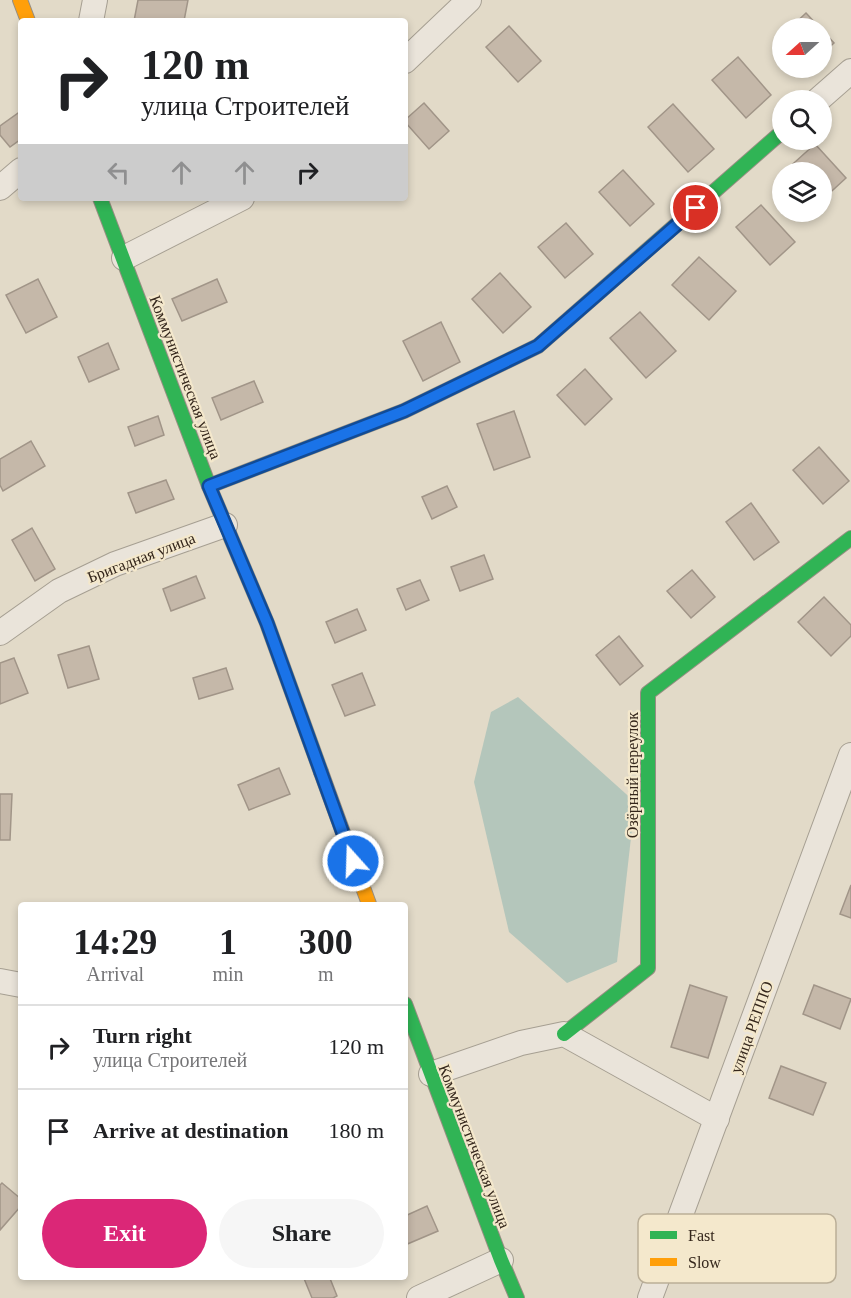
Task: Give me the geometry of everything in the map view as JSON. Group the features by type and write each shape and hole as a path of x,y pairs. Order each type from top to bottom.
{"street":[{"path":"20,0 27,18"},
{"path":"92,18 95,0"},
{"path":"408,58 469,0"},
{"path":"829,90 851,71"},
{"path":"209,486 404,411 538,346 772,141"},
{"path":"0,188 18,173"},
{"name":"Коммунистическая улица","path":"101,201 209,486 267,623 368,902"},
{"path":"124,258 236,201"},
{"name":"Бригадная улица","path":"0,633 58,591 115,564 225,525"},
{"name":"Озёрный переулок","path":"564,1034 648,969 648,693 851,538"},
{"name":"улица РЕППО","path":"681,1214 851,755"},
{"path":"0,981 18,985"},
{"name":"Коммунистическая улица","path":"408,1016 421,1066 518,1298"},
{"path":"421,1066 564,1034 717,1119"},
{"path":"419,1298 501,1260"},
{"name":"улица РЕППО","path":"650,1298 656,1283"}],"shaded area":[{"path":"518,697 635,802 617,962 567,983 509,932 474,782 491,712"}],"building":[{"path":"138,0 188,0 185,18 135,18"},
{"path":"806,13 811,18 801,18"},
{"path":"509,26 541,61 518,82 486,47"},
{"path":"738,57 771,95 746,118 712,80"},
{"path":"424,103 449,131 429,149 408,125 408,117"},
{"path":"673,104 714,149 688,172 648,127"},
{"path":"18,113 18,141 10,147 0,135 0,126"},
{"path":"808,150 820,150 831,162 795,162"},
{"path":"832,163 846,178 832,191"},
{"path":"623,170 654,204 630,226 599,192"},
{"path":"761,205 772,217 772,222 777,222 795,242 770,265 736,227"},
{"path":"566,223 593,254 565,278 538,247"},
{"path":"699,257 736,291 709,320 672,285"},
{"path":"500,273 531,307 503,333 472,299"},
{"path":"38,279 57,317 26,333 6,295"},
{"path":"217,279 227,302 182,321 172,299"},
{"path":"640,312 676,351 646,378 610,338"},
{"path":"441,322 460,362 423,381 403,341"},
{"path":"108,343 119,369 89,382 78,357"},
{"path":"585,369 612,399 585,425 557,395"},
{"path":"254,381 263,402 221,420 212,398"},
{"path":"514,411 530,457 494,470 477,424"},
{"path":"158,416 164,435 135,446 128,427"},
{"path":"31,441 45,466 3,491 0,485 0,459"},
{"path":"819,447 849,481 823,504 793,470"},
{"path":"166,480 174,499 136,513 128,493"},
{"path":"447,486 457,507 432,519 422,497"},
{"path":"751,503 779,542 754,560 726,522"},
{"path":"32,528 55,569 35,581 12,540"},
{"path":"484,555 493,579 460,591 451,567"},
{"path":"692,570 715,597 691,618 667,591"},
{"path":"196,576 205,598 171,611 163,589"},
{"path":"420,580 429,600 406,610 397,589"},
{"path":"824,597 851,625 851,636 831,656 798,622"},
{"path":"357,609 366,630 335,643 326,622"},
{"path":"619,636 643,666 620,685 596,655"},
{"path":"89,646 99,679 68,688 58,655"},
{"path":"14,658 28,693 0,704 0,663"},
{"path":"226,668 233,689 199,699 193,678"},
{"path":"362,673 375,705 345,716 332,685"},
{"path":"279,768 290,794 249,810 238,785"},
{"path":"0,794 12,794 10,840 0,840"},
{"path":"851,885 851,918 840,914"},
{"path":"690,985 727,997 708,1058 671,1047"},
{"path":"814,985 851,999 840,1029 803,1014"},
{"path":"781,1066 826,1083 813,1115 769,1098"},
{"path":"2,1183 18,1196 18,1209 0,1230 0,1185"},
{"path":"427,1206 438,1231 408,1244 408,1215"},
{"path":"305,1280 331,1280 337,1296 312,1298"}],"traffic: fast":[{"path":"209,486 404,411 538,346 772,141"},
{"path":"101,201 209,486 267,623 321,772"},
{"path":"564,1034 648,968 648,693 851,538"},
{"path":"408,1012 517,1298"}],"traffic: slow":[{"path":"20,0 27,18"},
{"path":"321,772 368,902"}],"route":[{"path":"353,861 267,623 209,486 404,411 538,346 696,208"}]}
